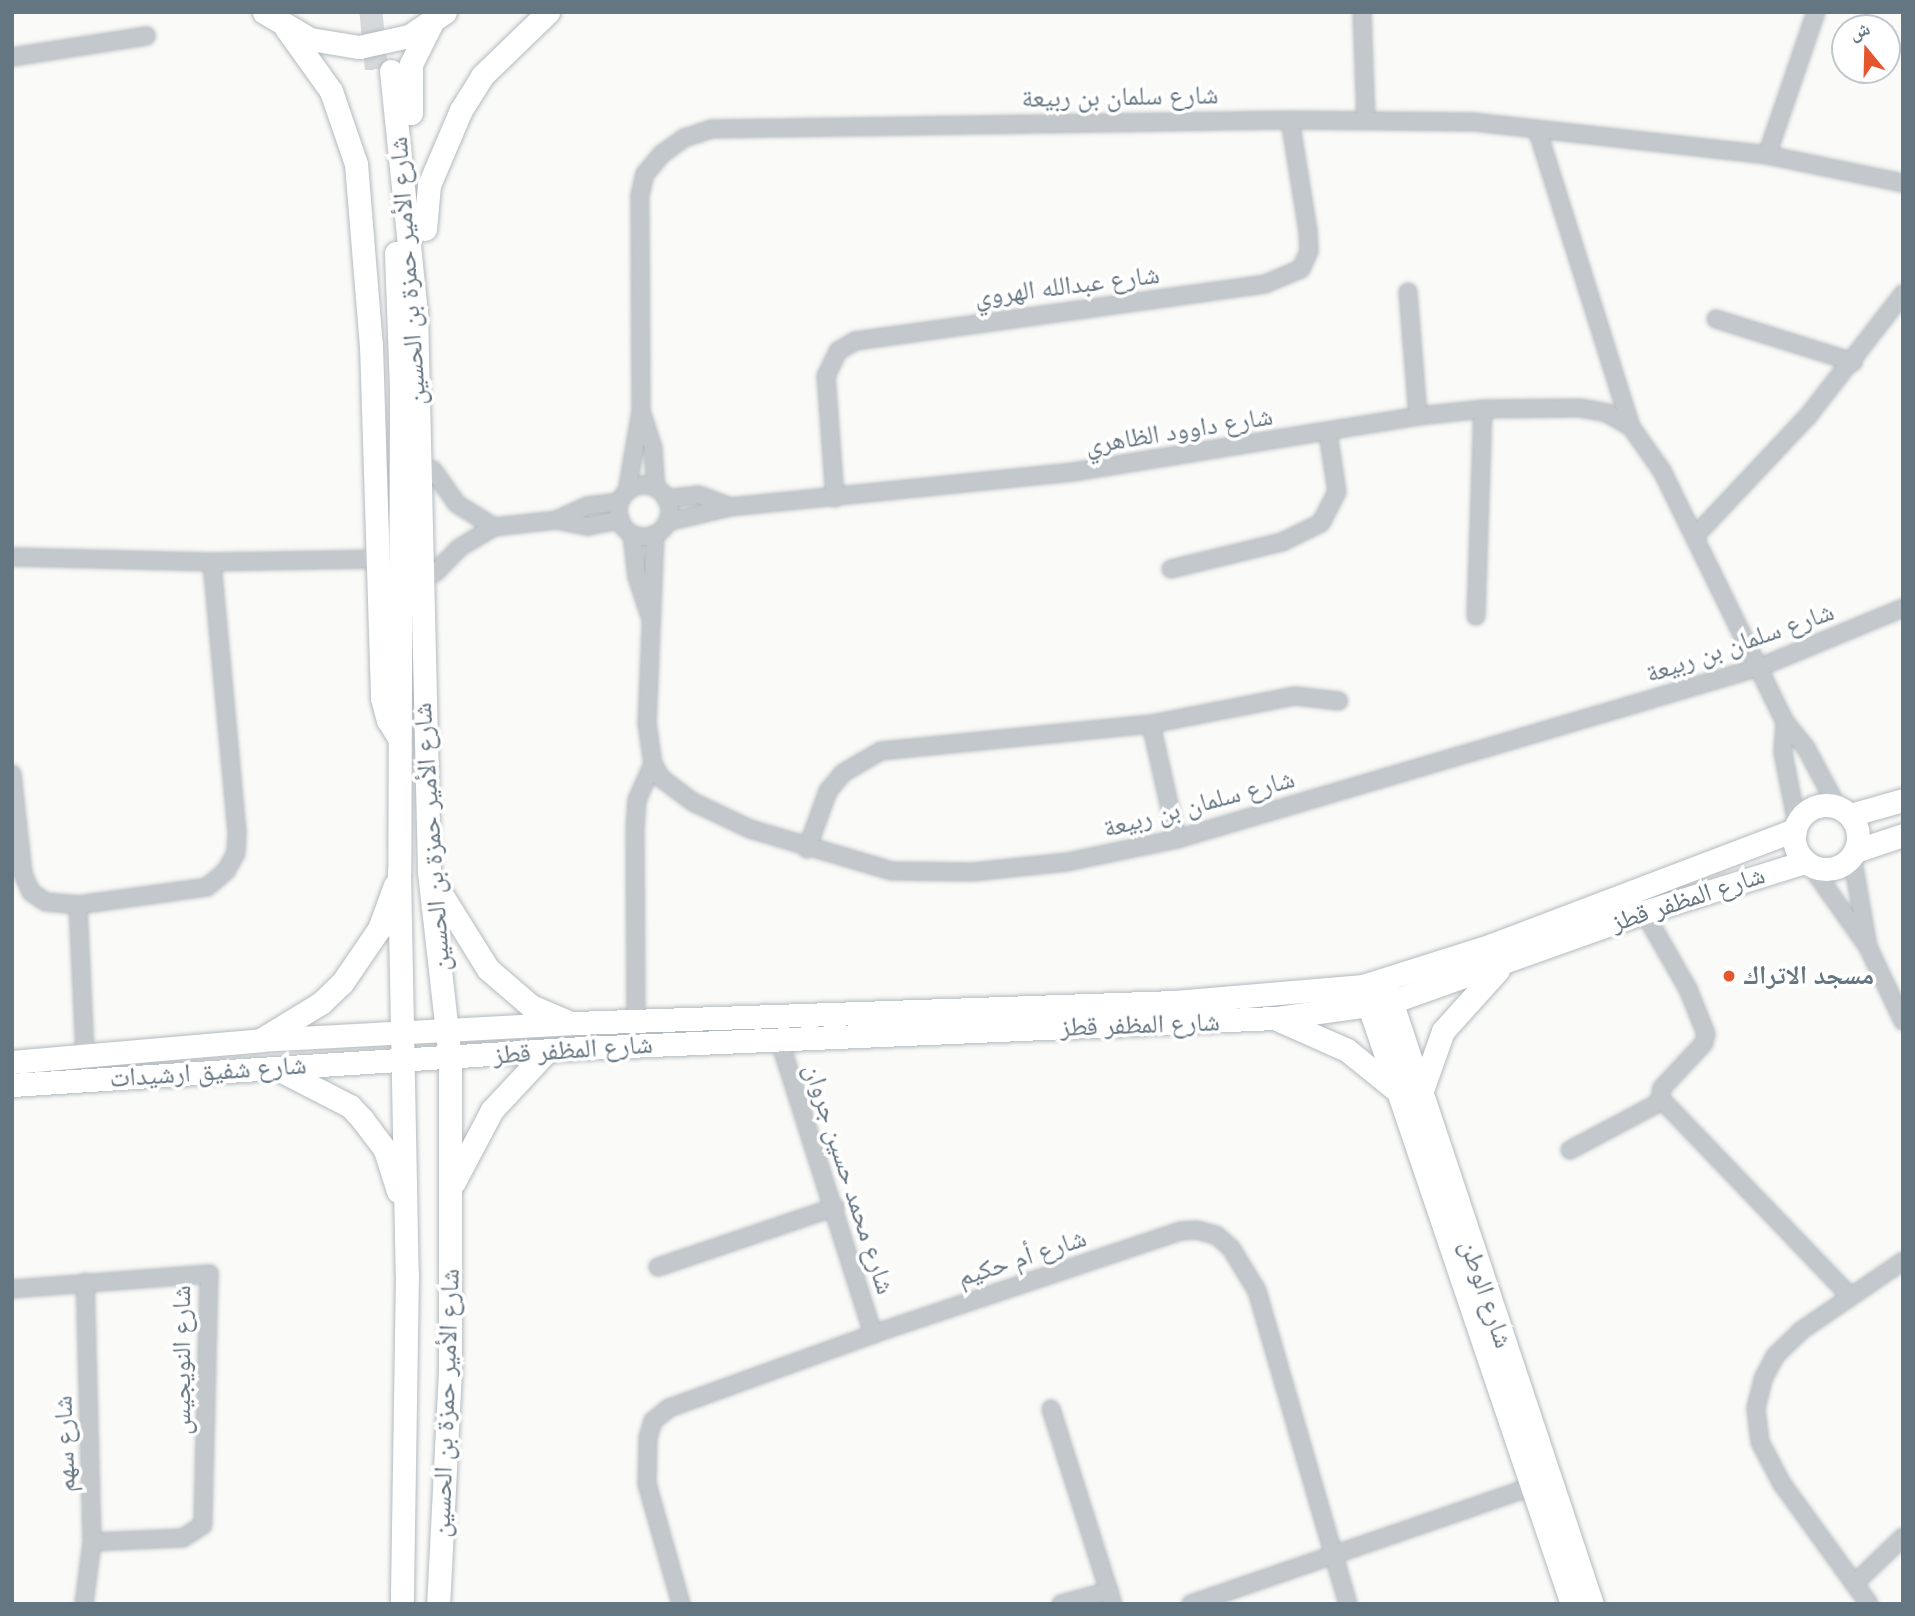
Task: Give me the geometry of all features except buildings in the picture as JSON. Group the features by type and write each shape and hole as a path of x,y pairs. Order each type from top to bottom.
{"street":[{"path":"425,229 429,186 461,110 481,76 548,12"},
{"path":"1362,12 1366,120"},
{"path":"1816,12 1767,155 1903,183"},
{"path":"272,17 331,91 356,163 371,345 382,698 387,720 411,737 435,703 435,573 425,229 409,79 416,50 438,18"},
{"path":"272,17 334,45 359,47 385,44 438,18"},
{"path":"12,57 146,36"},
{"name":"شارع الأمير حمزة بن الحسين","path":"384,73 416,311 411,737 399,872 406,1228 400,1603"},
{"name":"شارع سلمان بن ربيعة","path":"623,497 641,411 640,195 645,174 684,138 711,129 1290,120 1474,122 1767,155"},
{"name":"شارع عبدالله الهروي","path":"835,498 826,376 838,351 855,341 1265,284 1301,269 1309,251 1308,232 1290,120"},
{"path":"1537,129 1631,427 1648,449 1697,534 1785,722 1806,748 1858,838 1854,853 1868,947"},
{"path":"1408,292 1418,416"},
{"path":"1697,534 1853,362 1903,294"},
{"path":"1716,319 1853,362"},
{"name":"شارع داوود الظاهري","path":"667,522 730,507 1073,472 1328,433 1418,416 1483,409 1580,408 1607,413 1631,427"},
{"path":"1476,616 1483,409"},
{"name":"شارع سلمان بن ربيعة","path":"641,411 653,449 661,494"},
{"path":"1171,569 1282,542 1321,523 1337,492 1328,433"},
{"path":"433,470 457,504 494,527"},
{"path":"556,520 587,506 623,497 641,486 661,494 667,522 654,534 632,534"},
{"name":"شارع داوود الظاهري","path":"661,494 699,495 730,507"},
{"path":"623,497 620,520 632,534 637,577 650,617"},
{"path":"435,573 459,548 494,527 556,520 588,526 620,520"},
{"path":"636,1023 635,828 637,800 653,764 647,723 650,617 656,576 654,534"},
{"path":"12,557 212,562 378,559"},
{"path":"12,774 18,845 31,892 46,902 78,905 208,887 226,872 236,853 212,562"},
{"name":"شارع سلمان بن ربيعة","path":"653,764 661,778 692,803 807,849 892,871 972,872 1067,862 1177,839 1760,667 1903,608"},
{"path":"807,849 828,791 843,773 881,751 1151,724 1295,696 1339,701"},
{"path":"1785,722 1783,752 1796,827 1796,847 1868,947 1903,1021"},
{"path":"1151,724 1177,839"},
{"name":"شارع الأمير حمزة بن الحسين","path":"411,737 450,1058 450,1370 438,1604"},
{"path":"1796,827 1815,807 1844,811 1903,800"},
{"name":"شارع المظفر قطز","path":"403,1035 574,1023 636,1023 1377,994 1796,827"},
{"path":"1808,863 1828,869 1854,853 1903,835"},
{"name":"شارع المظفر قطز","path":"404,1060 779,1039 1276,1018 1503,965 1644,912 1808,863"},
{"path":"261,1040 321,1003 358,965 379,929 399,872"},
{"path":"429,872 455,923 488,969 531,1006 574,1023"},
{"path":"78,905 85,1056"},
{"path":"1644,912 1688,989 1706,1034 1704,1043 1660,1090 1662,1101 1850,1296"},
{"path":"1276,1018 1347,1050 1409,1094 1443,1031 1503,965"},
{"name":"شارع الوطن","path":"1377,994 1572,1604"},
{"name":"شارع شفيق ارشيدات","path":"12,1062 261,1040 403,1035"},
{"name":"شارع محمد حسين جروان","path":"779,1039 873,1334"},
{"path":"450,1191 492,1110 547,1051"},
{"name":"شارع شفيق ارشيدات","path":"12,1085 404,1060"},
{"path":"276,1068 350,1106 364,1121 395,1175 406,1228"},
{"name":"شارع الوطن","path":"1409,1094 1592,1604"},
{"path":"1570,1150 1662,1101"},
{"path":"658,1267 835,1208"},
{"name":"شارع أم حكيم","path":"681,1604 647,1485 645,1455 653,1421 669,1408 873,1334 1180,1231 1216,1235 1248,1269 1257,1291 1348,1604"},
{"path":"1869,1604 1782,1484 1760,1442 1756,1408 1763,1379 1775,1356 1802,1330 1903,1261"},
{"name":"شارع النويجيس","path":"12,1289 209,1274 203,1525 183,1538 92,1542"},
{"name":"شارع سهم","path":"84,1604 92,1542 85,1282"},
{"path":"1051,1409 1111,1597 1061,1604"},
{"path":"1191,1604 1534,1486"},
{"path":"1854,1584 1903,1537"}],"tunnel":[{"path":"371,12 377,75"}],"place":[{"name":"مسجد الاتراك","path":"1729,976"}]}
